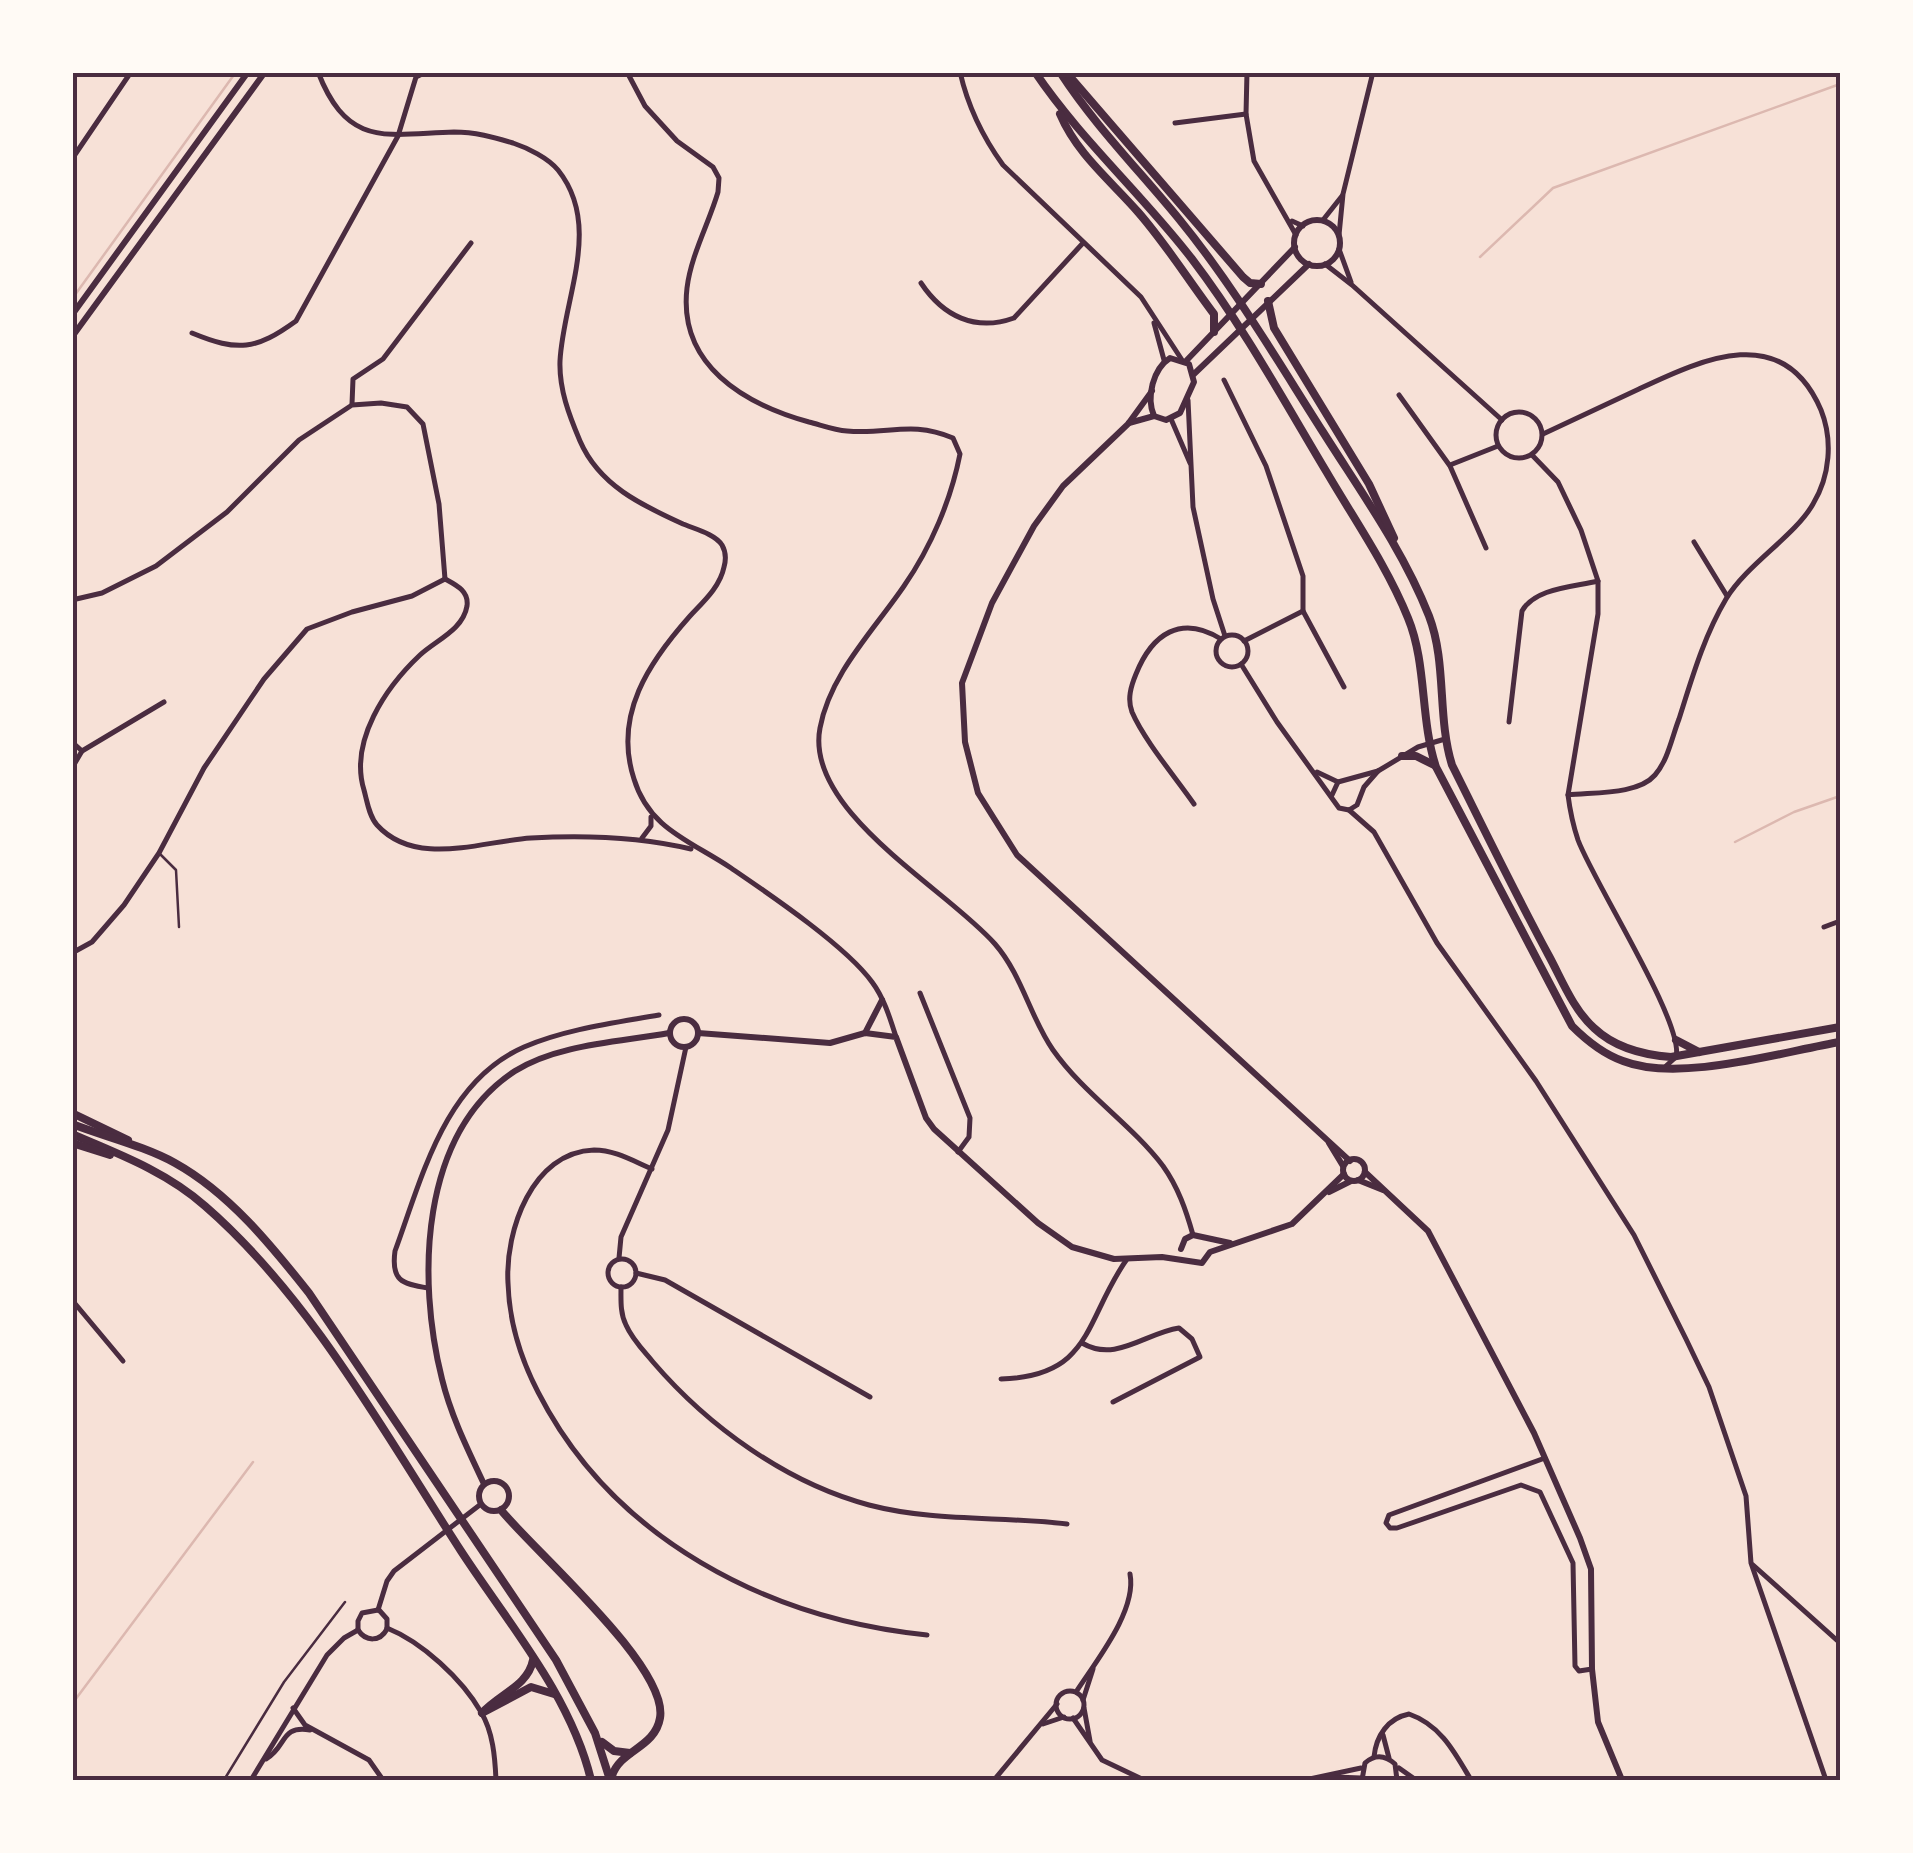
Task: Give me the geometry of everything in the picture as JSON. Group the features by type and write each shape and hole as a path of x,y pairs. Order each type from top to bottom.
{"main road":[{"path":"1034,72 1056,105 1178,243 1228,309 1378,560 1414,636 1429,744 1436,767 1572,1026 1612,1057 1658,1069 1692,1067 1840,1042"},
{"path":"1063,72 1243,277 1262,284"},
{"path":"1063,72 1106,137 1181,221 1240,303 1396,548 1435,634 1445,739 1452,765 1539,938 1584,1016 1617,1043 1676,1057 1840,1026"},
{"path":"1056,105 1082,153 1139,213 1214,314 1214,332"},
{"path":"1268,301 1274,328 1369,484 1396,548"},
{"path":"1402,756 1416,756 1436,767"},
{"path":"1675,1036 1704,1053"},
{"path":"72,1113 173,1162 220,1196 251,1225 309,1293 556,1660 595,1733 610,1780"},
{"path":"72,1124 173,1162"},
{"path":"72,1134 148,1167 203,1204 293,1297 532,1656 580,1742 591,1780"},
{"path":"72,1144 148,1167"},
{"path":"501,1510 578,1590 647,1675 661,1710 660,1718 654,1734 617,1764 610,1780"},
{"path":"482,1713 527,1678 532,1656"},
{"path":"482,1713 532,1687 544,1688 556,1696"},
{"path":"595,1733 614,1751 634,1751"}],"street":[{"path":"72,160 132,72"},
{"path":"72,315 248,72"},
{"path":"72,338 265,72"},
{"path":"318,72 337,108 350,122 367,130 398,136 487,134 523,147 557,168 576,210 580,242 561,348 561,382 569,415 587,456 613,486 708,534 725,550 723,572 714,588 657,654 628,719 633,778 650,814 651,826 640,840"},
{"path":"192,334 230,346 250,346 269,340 296,321 398,136 416,78 426,72"},
{"path":"627,72 645,106 677,141 713,166 719,178 687,288 687,320 697,351 720,382 788,416 846,431 930,428 953,438 960,454 941,518 907,582 853,656 827,707 818,744 824,769 850,814 997,946 1022,986 1052,1049 1162,1166 1184,1202 1193,1235"},
{"path":"960,72 966,102 1003,165 1140,297 1194,374"},
{"path":"1247,72 1246,114 1254,160 1296,234 1298,254 1309,264"},
{"path":"1352,285 1339,235 1344,194 1373,72"},
{"path":"1175,124 1246,114"},
{"path":"1323,220 1344,194"},
{"path":"1289,220 1303,226"},
{"path":"1296,234 1308,222 1323,220 1336,228 1339,235"},
{"path":"352,405 353,379 383,359 471,243"},
{"path":"921,283 944,311 984,325 1000,323 1014,318 1083,243"},
{"path":"1164,360 1184,360 1295,247"},
{"path":"1325,264 1340,249"},
{"path":"1241,664 1226,665 1218,658 1217,648 1223,638 1193,507 1188,400 1194,374 1268,301 1309,264 1325,264 1502,420"},
{"path":"1152,315 1164,360 1152,391 1154,416"},
{"path":"1543,434 1716,356 1752,354 1778,360 1798,376 1819,404 1828,429 1829,456 1812,506 1727,596 1704,643 1666,758 1655,775 1627,788 1568,795"},
{"path":"1224,380 1266,466 1303,576 1304,612 1344,687"},
{"path":"1152,391 1128,424 1064,486 1034,526 992,604 962,682 965,742 978,793 1017,855 1323,1134 1354,1180 1388,1192"},
{"path":"1399,395 1450,466 1486,548"},
{"path":"1128,424 1154,416 1171,419 1180,414 1188,400"},
{"path":"72,600 102,593 156,566 227,512 299,440 352,405 381,403 407,408 423,424 438,504 445,579"},
{"path":"1515,412 1531,415 1543,434 1538,449 1517,458 1498,446 1496,432 1502,420 1515,412"},
{"path":"1171,419 1191,466"},
{"path":"1450,466 1498,446"},
{"path":"1532,454 1558,482 1581,530 1598,581 1598,614 1568,795 1579,842 1675,1036 1676,1057 1658,1069"},
{"path":"1694,542 1727,596"},
{"path":"445,579 462,589 468,600 466,611 460,622 422,653 387,690 363,744 360,779 373,822 391,838 418,848 444,849 531,838 640,840 698,850"},
{"path":"72,953 92,942 110,923 159,853 204,768 264,679 308,629 412,596 445,579"},
{"path":"1509,722 1522,612 1527,603 1536,596 1598,581"},
{"path":"1244,641 1304,612"},
{"path":"1194,804 1131,710 1130,690 1155,640 1188,627 1244,641 1248,650 1241,664"},
{"path":"1241,664 1335,804 1349,810 1374,832 1436,944 1536,1081 1634,1236 1710,1387 1746,1496 1751,1563 1826,1780"},
{"path":"72,768 82,751 164,702"},
{"path":"1310,767 1338,782 1348,780 1378,771 1402,756 1445,739"},
{"path":"72,742 82,751"},
{"path":"1349,810 1360,801 1361,792 1378,771"},
{"path":"1348,780 1357,784 1361,792"},
{"path":"1332,795 1338,782"},
{"path":"650,814 806,923 871,980 926,1118 958,1152 1055,1236 1086,1253 1127,1260 1162,1257 1202,1263 1210,1252 1292,1224 1346,1167 1362,1164 1364,1172 1428,1231 1545,1458 1592,1570 1592,1669 1598,1722 1622,1780"},
{"path":"1824,928 1840,921"},
{"path":"920,993 970,1118 969,1137 958,1152"},
{"path":"865,1033 882,1000"},
{"path":"428,1288 410,1286 397,1276 393,1268 395,1251 433,1145 482,1076 521,1048 589,1028 659,1015"},
{"path":"684,1018 695,1024 698,1033 693,1044 686,1047 673,1042 670,1033 672,1024 684,1018"},
{"path":"484,1484 442,1381 428,1288 439,1187 456,1142 480,1104 514,1072 533,1062 588,1047 670,1033"},
{"path":"698,1033 830,1043 865,1033 896,1037"},
{"path":"1661,1056 1671,1048 1675,1036"},
{"path":"619,1258 622,1236 668,1130 686,1047"},
{"path":"652,1169 606,1151 573,1154 558,1161 531,1190 508,1258 510,1310 525,1364 550,1414 597,1479 667,1541 740,1586 820,1615 927,1636"},
{"path":"1323,1195 1364,1172"},
{"path":"1162,1257 1181,1248 1185,1239 1193,1235 1231,1244"},
{"path":"1208,1240 1210,1252"},
{"path":"1181,1248 1185,1259"},
{"path":"619,1258 633,1263 636,1272 630,1284 621,1287 609,1280 607,1271 619,1258"},
{"path":"1001,1379 1027,1378 1059,1368 1082,1343 1127,1260"},
{"path":"636,1272 665,1280 870,1397"},
{"path":"621,1287 621,1310 626,1325 671,1382 716,1424 802,1478 844,1497 890,1510 1068,1524"},
{"path":"72,1300 123,1361"},
{"path":"1082,1343 1092,1349 1118,1351 1159,1331 1179,1328 1192,1339 1200,1357 1113,1402"},
{"path":"1545,1458 1389,1515 1386,1523 1396,1528 1521,1485 1540,1492 1573,1563 1575,1666 1579,1671 1592,1669"},
{"path":"378,1610 394,1571 472,1512 480,1504 479,1492 484,1484 494,1481 507,1488 508,1503 501,1510 490,1511 480,1504"},
{"path":"1751,1563 1840,1643"},
{"path":"994,1780 1062,1694 1076,1692 1096,1662 1131,1596 1130,1574"},
{"path":"250,1780 327,1655 358,1630 362,1613 378,1610 388,1620 382,1636 373,1639 358,1630"},
{"path":"388,1628 413,1642 449,1674 482,1713 495,1757 496,1780"},
{"path":"1073,1718 1084,1704 1096,1662"},
{"path":"1076,1692 1084,1704 1092,1749"},
{"path":"1056,1704 1064,1717"},
{"path":"293,1708 300,1721 369,1760 383,1780"},
{"path":"1306,1780 1362,1768 1374,1758 1383,1732 1400,1716 1409,1714 1420,1718 1447,1741 1472,1780"},
{"path":"1036,1728 1064,1717 1073,1718"},
{"path":"1073,1718 1092,1749 1112,1766 1144,1780"},
{"path":"262,1761 275,1754 296,1728 318,1731"},
{"path":"1383,1732 1390,1760 1416,1780"},
{"path":"1374,1758 1390,1760"},
{"path":"1396,1766 1397,1780"},
{"path":"1326,1776 1362,1779 1362,1768"}],"lane":[{"path":"159,853 176,870 179,926"},
{"path":"224,1780 284,1682 345,1602"}],"waterway":[{"path":"72,299 236,72"},
{"path":"1480,257 1553,188 1840,84"},
{"path":"1735,842 1794,812 1840,796"},
{"path":"72,1704 253,1462"}]}
